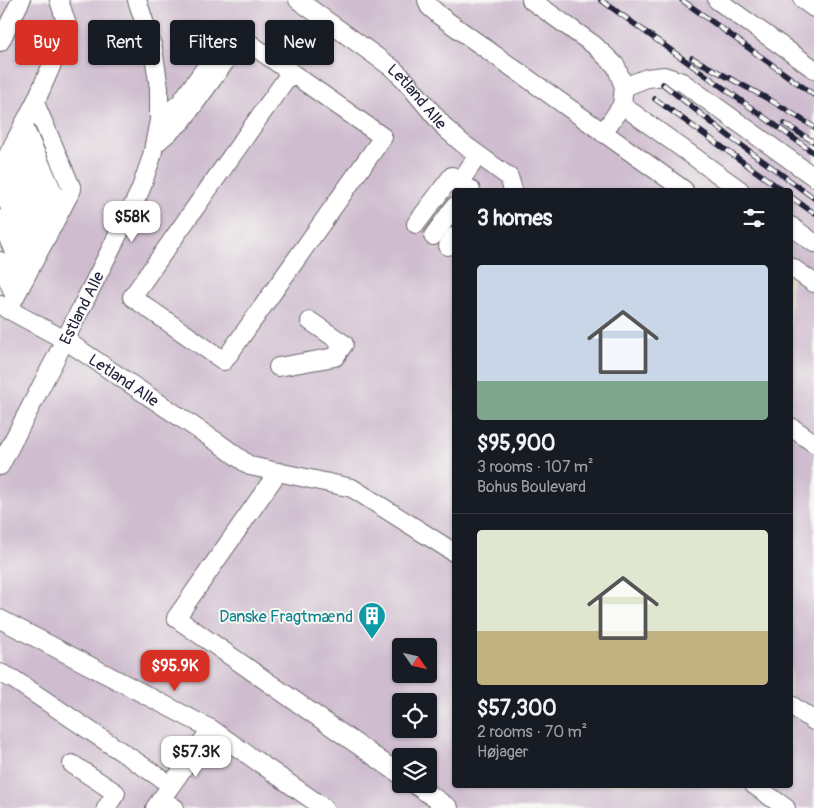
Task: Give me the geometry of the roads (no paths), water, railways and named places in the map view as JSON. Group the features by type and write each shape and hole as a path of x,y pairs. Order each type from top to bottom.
{"street":[{"path":"0,42 21,0"},
{"path":"44,242 2,165 35,102 68,28 59,0"},
{"name":"Estland Alle","path":"0,466 140,191 152,156 159,120 159,88 153,48 137,0"},
{"name":"Letland Alle","path":"298,0 404,79 446,129 511,184"},
{"path":"427,0 429,6 440,16 681,188"},
{"path":"531,0 594,44 616,66 624,87 622,105 604,133"},
{"path":"717,0 814,69"},
{"path":"803,0 814,8"},
{"path":"255,47 291,72 383,137 224,362 132,297 291,72"},
{"path":"159,120 180,103 207,65"},
{"path":"154,145 182,122 223,65"},
{"path":"624,87 647,78 664,76 682,82 814,177"},
{"path":"8,304 25,278 72,189 35,102"},
{"path":"622,105 737,188"},
{"path":"23,125 61,210"},
{"path":"14,143 53,226"},
{"path":"416,224 452,176 466,187 478,155"},
{"path":"0,186 34,260"},
{"path":"444,240 452,215"},
{"path":"0,219 25,278"},
{"path":"444,240 452,226"},
{"path":"793,227 814,243"},
{"path":"0,260 8,304"},
{"path":"793,268 814,283"},
{"name":"Letland Alle","path":"8,304 65,340 250,466 352,488 452,550"},
{"path":"278,367 335,357 344,344 310,321"},
{"path":"793,428 814,443"},
{"path":"278,472 176,618 392,769"},
{"path":"0,619 211,729 324,808"},
{"path":"0,673 13,679 165,800 211,729"},
{"path":"793,706 814,721"},
{"path":"72,764 116,793 106,808"},
{"path":"758,788 786,808"},
{"path":"427,793 449,808"}],"railway":[{"path":"601,0 814,153"},
{"path":"682,0 814,95"},
{"path":"692,58 772,101 814,127"},
{"path":"663,84 730,137 814,198"},
{"path":"655,99 779,188"},
{"path":"785,124 814,142"},
{"path":"793,198 814,213"}],"place":[{"name":"Danske Fragtmænd","path":"372,640"}]}
